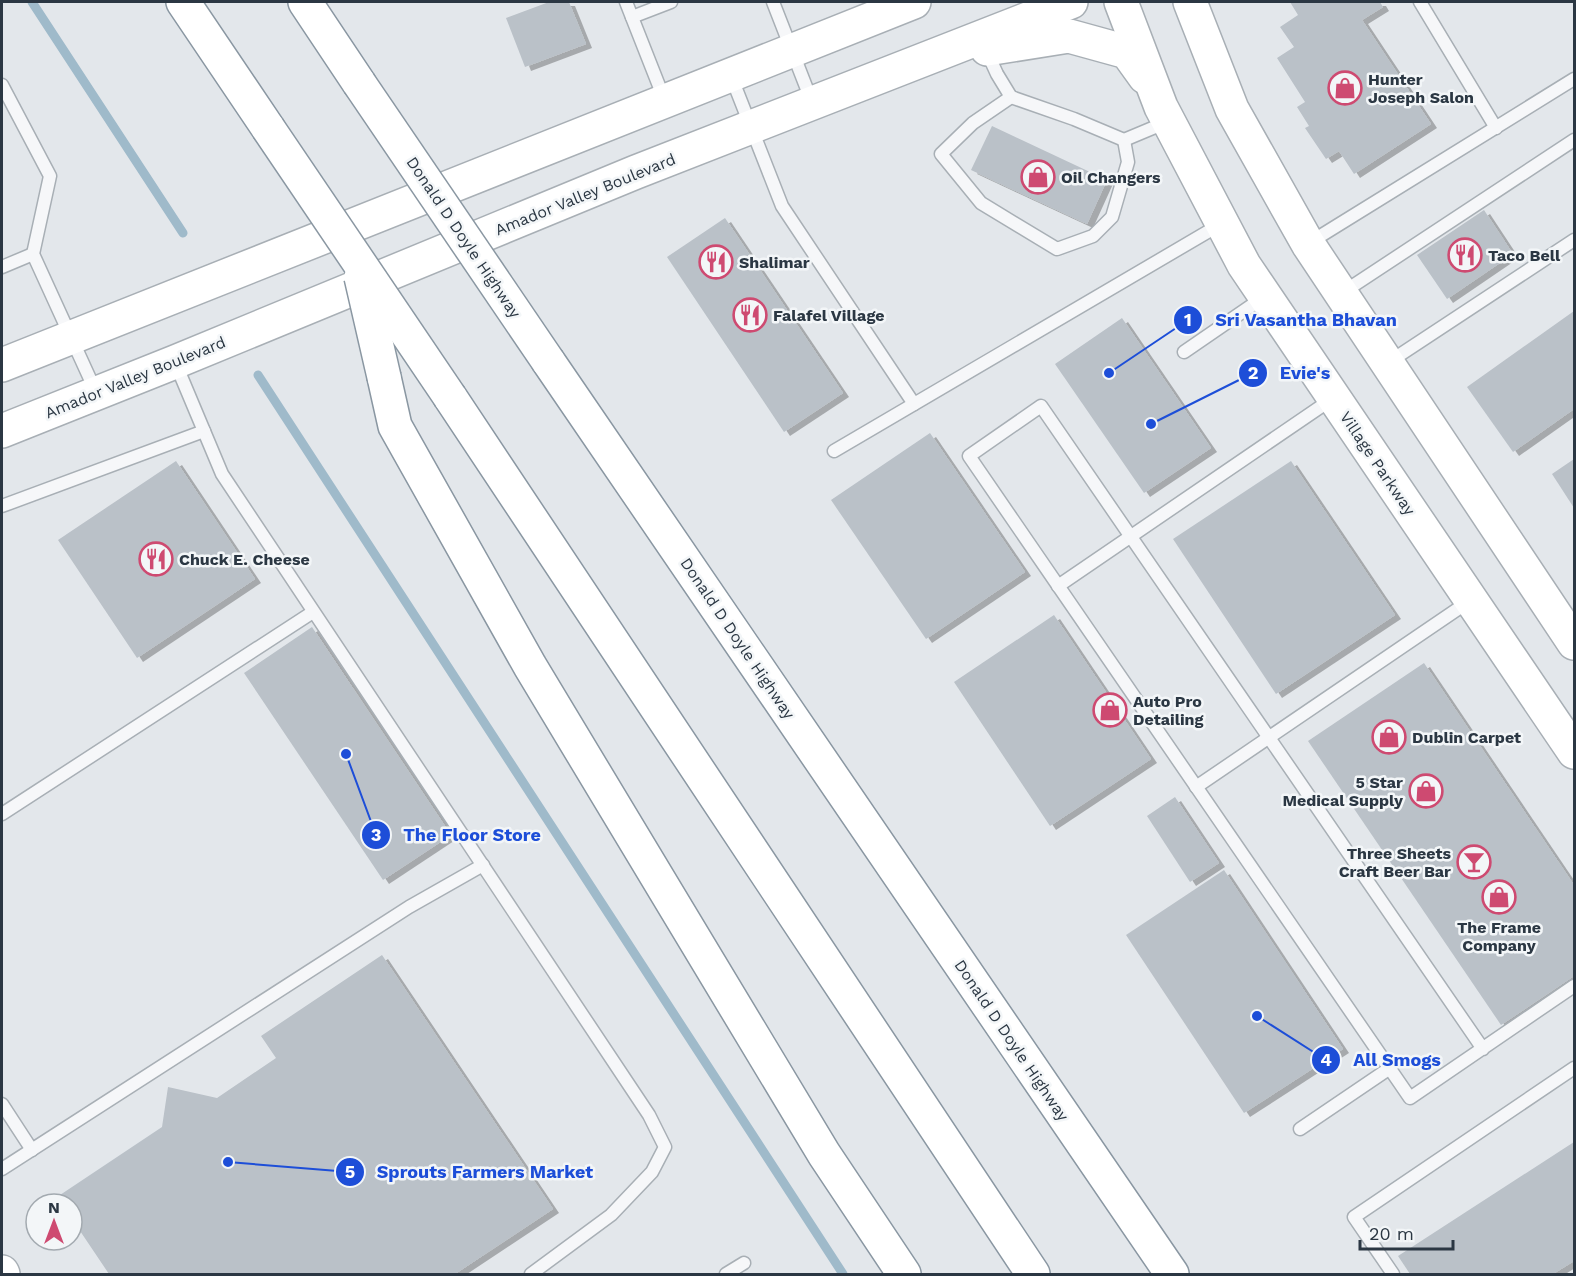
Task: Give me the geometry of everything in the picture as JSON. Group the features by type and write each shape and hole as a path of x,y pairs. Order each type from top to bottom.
{"main road":[{"path":"183,2 357,258 1032,1275"},
{"name":"Donald D Doyle Highway","path":"305,2 1172,1275"},
{"path":"2,365 914,2"},
{"name":"Amador Valley Boulevard","path":"2,431 636,172 1071,2"},
{"name":"Village Parkway","path":"1121,2 1161,107 1244,266 1575,752"},
{"path":"1190,2 1232,109 1308,244 1567,627"},
{"path":"926,59 1069,36 1127,52 1154,90"},
{"path":"357,258 395,426 530,666 824,1154 904,1275"}],"lane":[{"path":"626,2 665,101"},
{"path":"632,16 671,2"},
{"path":"773,2 812,103"},
{"path":"1420,2 1496,128"},
{"path":"986,49 1011,97 1074,119 1124,140 1168,122"},
{"path":"730,75 782,206 914,404"},
{"path":"1308,244 1575,79"},
{"path":"2,86 50,176 33,254 96,393"},
{"path":"1011,97 973,123 941,154 981,203 1057,249 1093,236 1112,217 1128,162 1124,140"},
{"path":"1342,294 1575,140"},
{"path":"834,450 1222,223"},
{"path":"1388,363 1575,240"},
{"path":"2,267 33,254"},
{"path":"1184,352 1265,297"},
{"path":"174,362 222,474 649,1115 665,1147 652,1172 611,1215 545,1270 531,1275"},
{"path":"1058,586 1334,398"},
{"path":"1483,1049 1041,406 969,456 1410,1098 1483,1049 1575,986"},
{"path":"2,506 204,431"},
{"path":"1196,787 1471,600"},
{"path":"2,814 313,612"},
{"path":"2,1169 409,907 483,865"},
{"path":"1300,1129 1390,1068"},
{"path":"1393,1275 1354,1217 1575,1068"},
{"path":"2,1104 32,1150"},
{"path":"726,1275 744,1263"}],"building":[{"path":"549,2 569,2 586,44 525,67 506,18"},
{"path":"1290,2 1380,2 1383,7 1362,20 1431,124 1354,174 1339,151 1326,159 1305,128 1309,126 1297,107 1305,102 1277,58 1294,47 1280,27 1298,15"},
{"path":"992,126 1107,180 1087,224 971,170"},
{"name":"Taco Bell","path":"1484,210 1513,254 1447,299 1417,255"},
{"path":"725,218 843,393 784,432 667,257"},
{"path":"1574,311 1574,409 1513,452 1467,387"},
{"path":"1122,318 1211,448 1144,493 1055,364"},
{"path":"930,433 1025,572 926,639 831,500"},
{"path":"1574,459 1574,508 1552,474"},
{"path":"176,461 255,579 137,658 58,540"},
{"path":"1291,461 1395,615 1276,694 1173,539"},
{"path":"1054,615 1151,759 1050,826 954,682"},
{"path":"312,627 451,835 383,880 244,673"},
{"path":"1424,663 1574,885 1574,976 1501,1025 1308,741"},
{"path":"1175,797 1219,863 1190,882 1147,816"},
{"path":"1224,870 1343,1049 1244,1113 1126,935"},
{"path":"382,955 553,1209 455,1274 109,1274 84,1237 84,1192 64,1192 162,1127 168,1087 217,1098 276,1058 261,1036"},
{"path":"1574,1142 1574,1261 1553,1274 1410,1274 1398,1256"}],"waterway":[{"path":"32,2 183,233"},
{"path":"258,375 843,1274"}],"place":[{"name":"Hunter Joseph Salon","path":"1345,88"},
{"name":"Oil Changers","path":"1038,177"},
{"name":"Taco Bell","path":"1465,255"},
{"name":"Shalimar","path":"716,262"},
{"name":"Falafel Village","path":"750,315"},
{"name":"Sri Vasantha Bhavan","path":"1109,373"},
{"name":"Evie's","path":"1151,424"},
{"name":"Chuck E. Cheese","path":"156,559"},
{"name":"Auto Pro Detailing","path":"1110,710"},
{"name":"Dublin Carpet","path":"1389,737"},
{"name":"The Floor Store","path":"346,754"},
{"name":"5 Star Medical Supply","path":"1426,791"},
{"name":"Three Sheets Craft Beer Bar","path":"1474,862"},
{"name":"The Frame Company","path":"1499,897"},
{"name":"All Smogs","path":"1257,1016"},
{"name":"Sprouts Farmers Market","path":"228,1162"}]}
